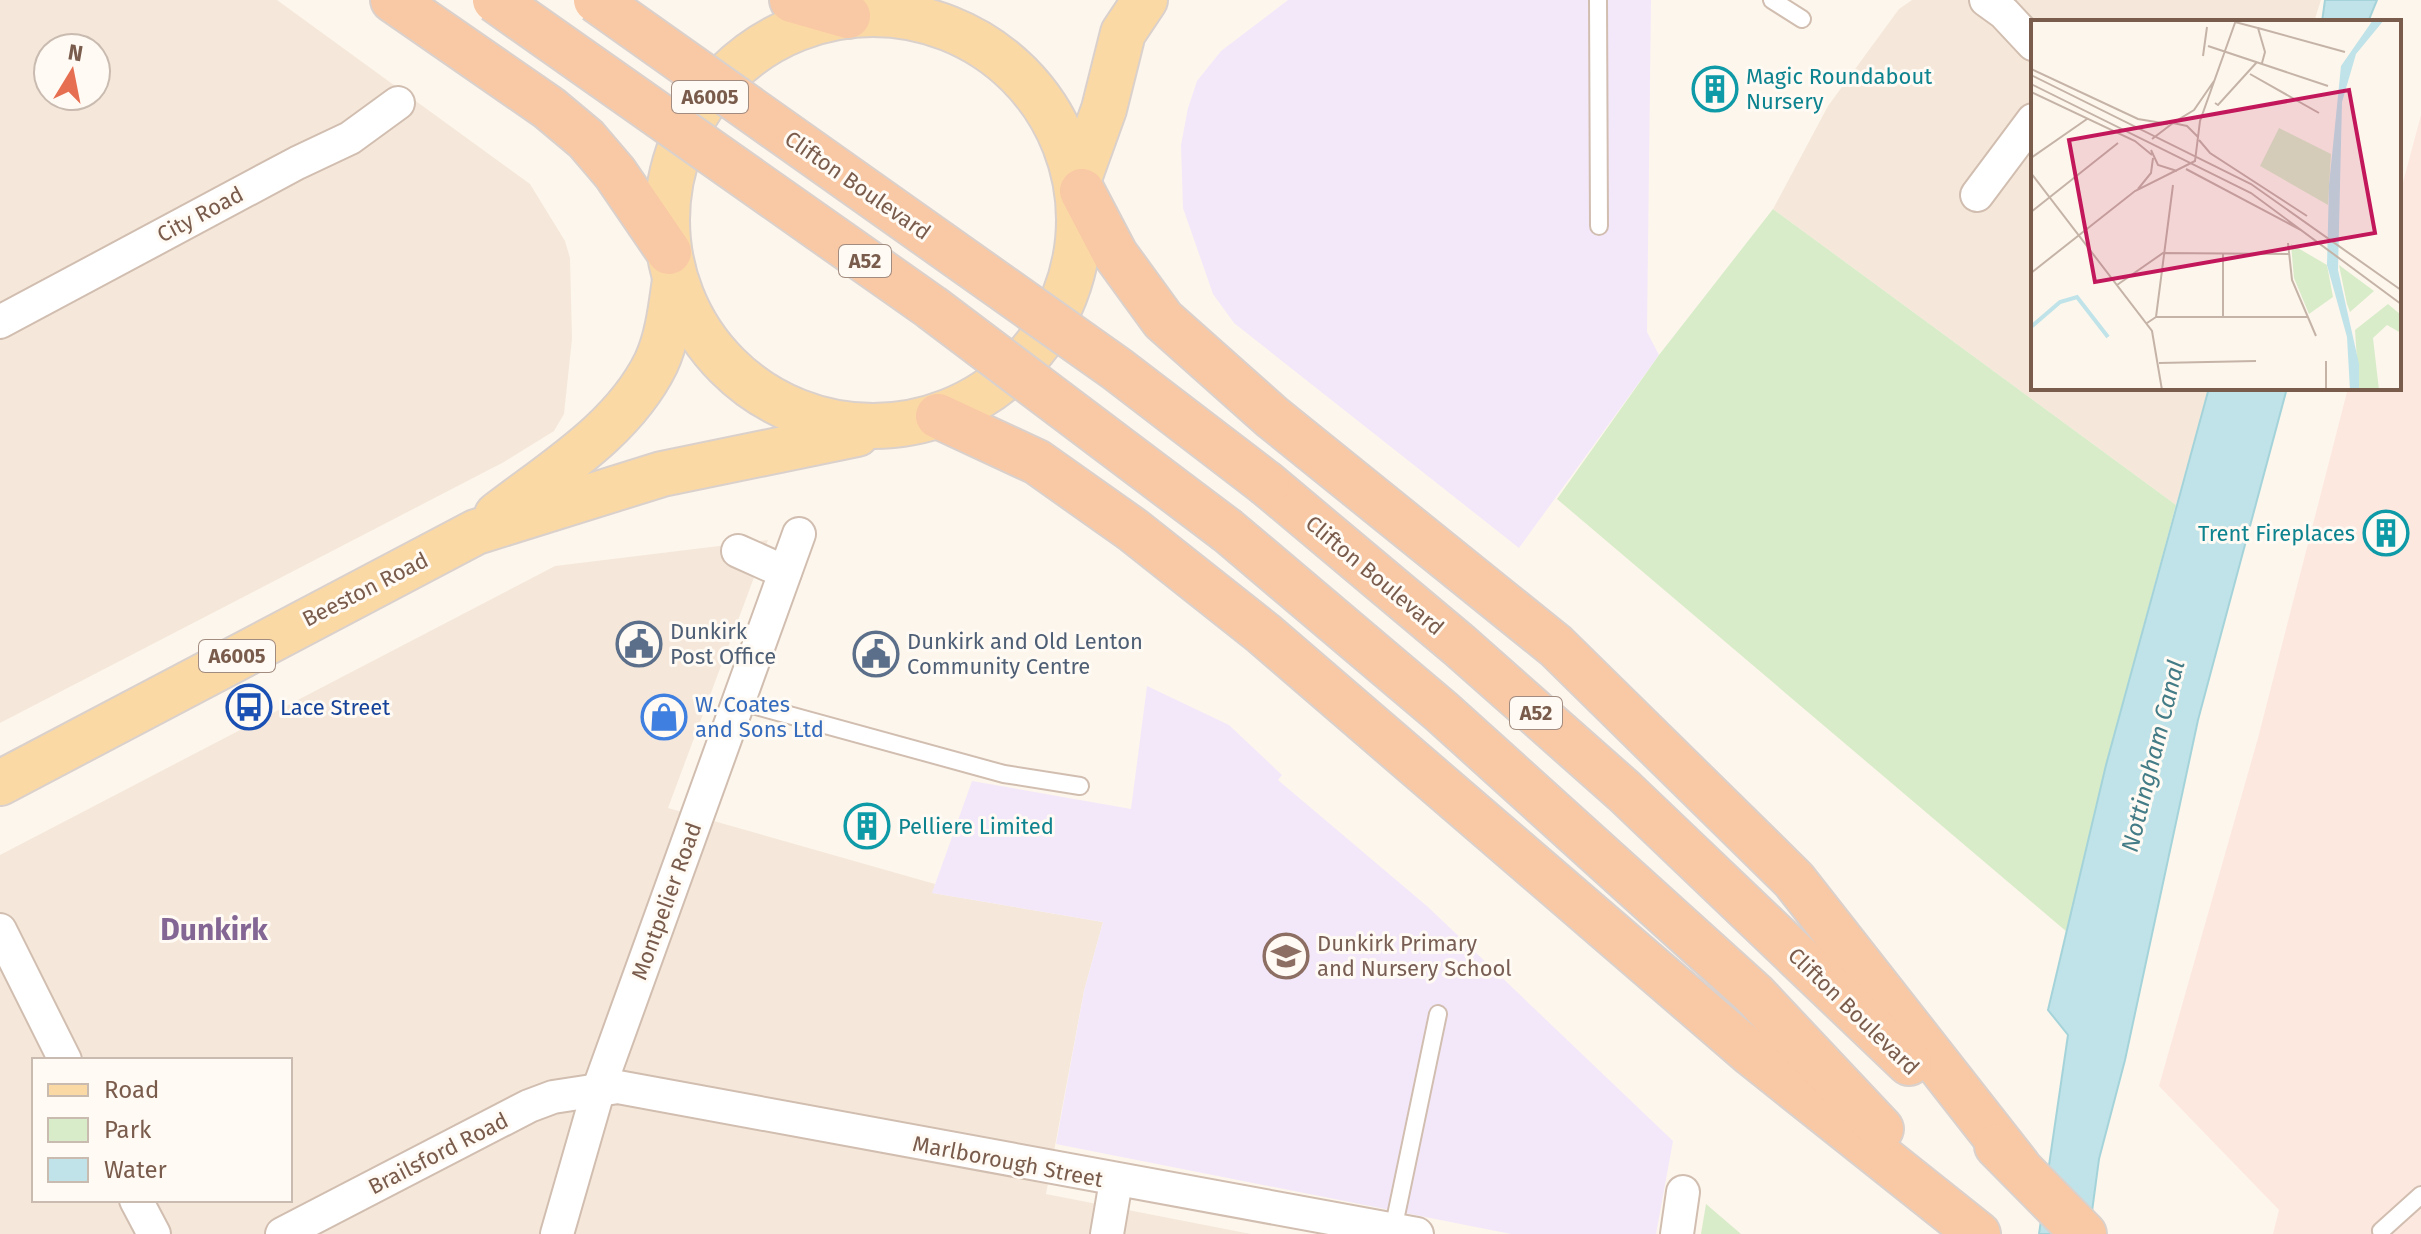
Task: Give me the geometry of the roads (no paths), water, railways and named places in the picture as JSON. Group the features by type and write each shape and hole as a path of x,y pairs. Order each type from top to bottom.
{"highway":[{"path":"393,0 549,108 586,139 615,173 672,266"},
{"name":"A52","path":"495,0 931,307 1228,531 1442,712 1754,994 1979,1234"},
{"name":"Clifton Boulevard","path":"596,0 1117,369 1267,484 1459,645 1624,791 2018,1166 2084,1234"},
{"path":"792,0 848,16"},
{"path":"1082,182 1115,254 1163,320 1272,417 1556,646 1794,880 2018,1166"},
{"path":"938,416 1037,462 1133,530 1263,633 1752,1054 1979,1234"}],"main road":[{"path":"894,14 942,0"},
{"path":"1082,182 1123,33 1145,0"},
{"name":"A6005","path":"894,14 934,23 975,39 1008,61 1036,90 1058,123 1082,182 1078,236 1065,283 1046,327 1018,362 980,394 938,416 911,425 662,474 476,532 607,430 634,399 656,363 667,330 672,266 666,213 673,170 691,124 720,83 767,45 800,28 848,16 894,14"},
{"name":"A6005","path":"672,266 705,341 740,379 783,407 831,424 882,429"},
{"name":"Beeston Road","path":"0,783 476,532"}],"street":[{"path":"1986,0 2004,13 2031,42"},
{"name":"City Road","path":"0,322 297,163 350,138 398,103"},
{"path":"1977,195 2031,123"},
{"name":"Montpelier Road","path":"557,1234 599,1088 799,534"},
{"path":"738,551 785,572"},
{"path":"0,930 64,1058"},
{"name":"Marlborough Street","path":"599,1088 618,1087 1405,1232"},
{"name":"Brailsford Road","path":"282,1234 529,1106 599,1088"},
{"path":"1107,1234 1116,1181"},
{"path":"1677,1234 1683,1192"},
{"path":"137,1202 154,1234"}],"lane":[{"path":"1598,0 1599,226"},
{"path":"1772,0 1802,19"},
{"path":"738,701 1004,774 1080,786"},
{"path":"1405,1232 1438,1014"},
{"path":"2382,1234 2381,1231 2421,1195"}],"water":[{"path":"2325,0 2377,0 2369,20 2322,20"},
{"name":"Nottingham Canal","path":"2208,390 2286,390 2198,720 2125,1060 2099,1159 2089,1234 2039,1234 2068,1035 2048,1010 2106,765"}],"place":[{"name":"Magic Roundabout Nursery","path":"1715,89"},
{"name":"Trent Fireplaces","path":"2386,533"},
{"name":"Dunkirk Post Office","path":"639,644"},
{"name":"Dunkirk and Old Lenton Community Centre","path":"876,654"},
{"name":"Lace Street","path":"249,707"},
{"name":"W. Coates and Sons Ltd","path":"664,717"},
{"name":"Pelliere Limited","path":"867,826"},
{"name":"Dunkirk Primary and Nursery School","path":"1286,956"}],"district":[{"name":"Dunkirk","path":"214,930"}]}
